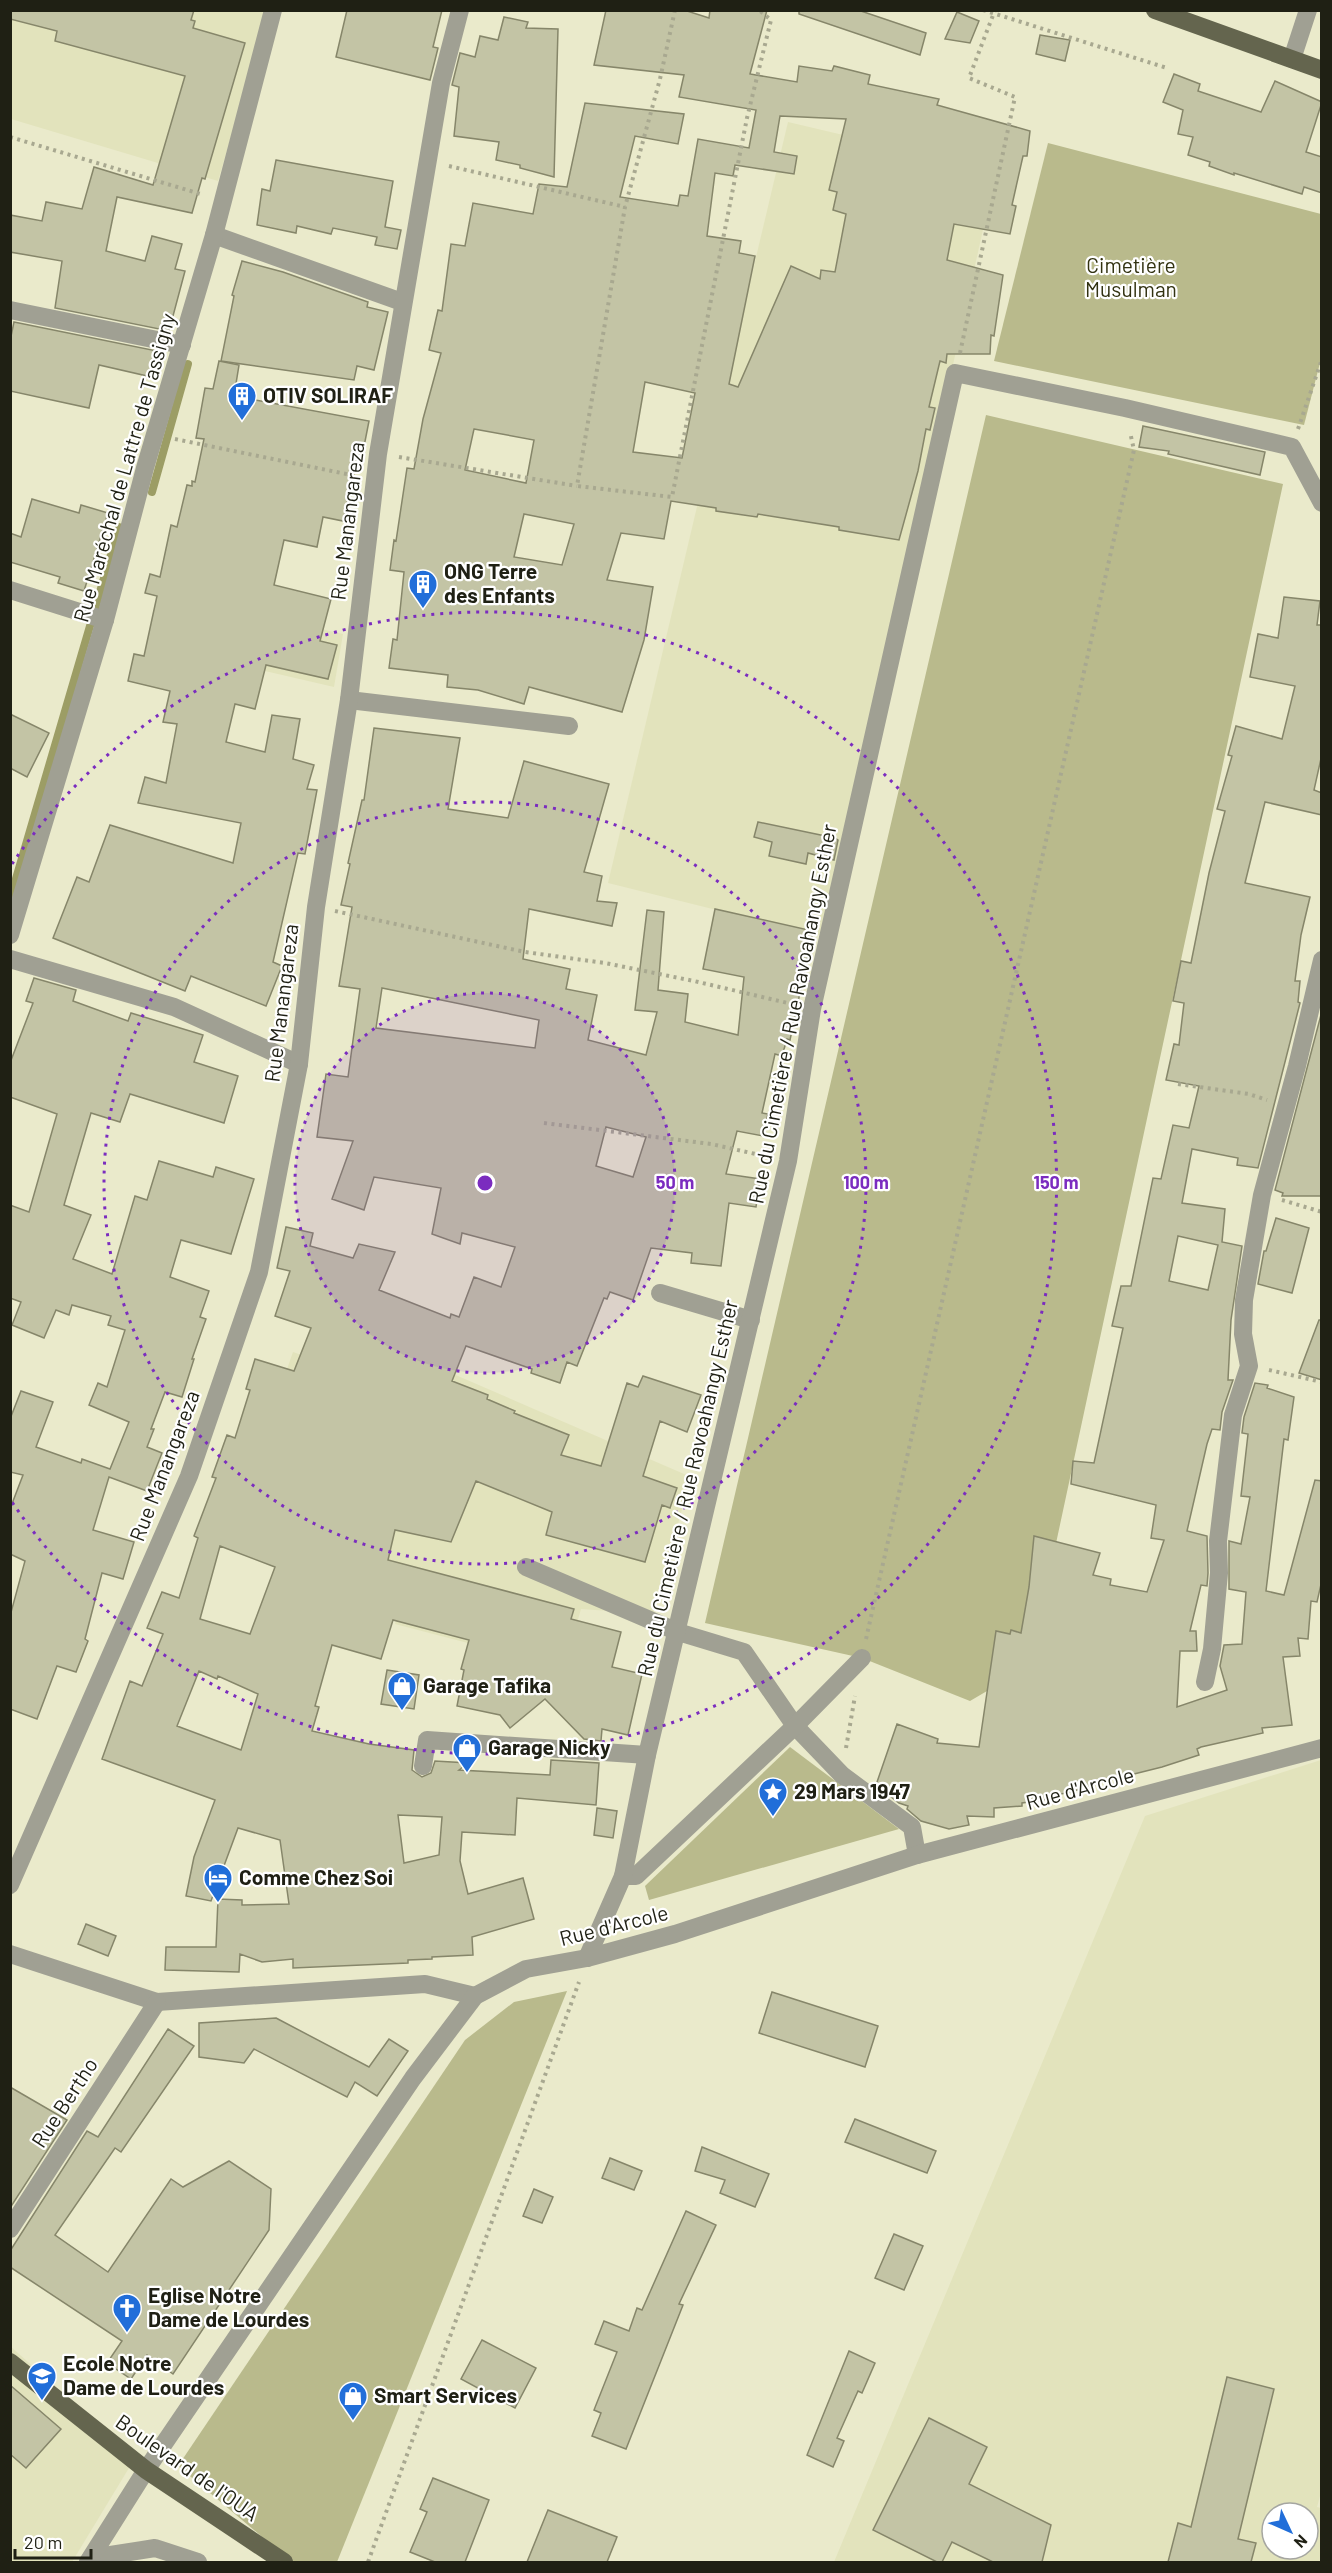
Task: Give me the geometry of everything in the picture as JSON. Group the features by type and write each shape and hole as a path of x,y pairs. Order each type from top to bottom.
{"main road":[{"path":"1155,10 1322,70"},
{"name":"Boulevard de l'OUA","path":"10,2362 146,2470 284,2562"}],"street":[{"name":"Rue Maréchal de Lattre de Tassigny","path":"10,935 105,620 214,235 273,10"},
{"name":"Rue Manangareza","path":"10,1885 189,1476 259,1272 299,1064 316,907 349,700 374,480 402,302 441,83 460,10"},
{"path":"1292,59 1308,10"},
{"path":"214,235 402,302"},
{"path":"10,310 182,345"},
{"path":"955,373 1125,408 1292,447 1322,503"},
{"name":"Rue du Cimetière / Rue Ravoahangy Esther","path":"587,1958 623,1876 647,1755 788,1161 812,1009 955,373"},
{"path":"10,590 105,620"},
{"path":"349,700 569,726"},
{"path":"10,959 174,1007 299,1064"},
{"path":"1205,1682 1212,1648 1219,1573 1218,1541 1233,1415 1249,1366 1243,1334 1244,1300 1262,1195 1297,1066 1322,960"},
{"path":"660,1293 751,1320"},
{"path":"526,1567 678,1632 744,1652 795,1726 842,1775 912,1827 917,1855"},
{"path":"623,1876 636,1876 795,1726 862,1658"},
{"path":"423,1766 427,1740 647,1755"},
{"name":"Rue d'Arcole","path":"89,2560 146,2470 413,2078 475,1996 526,1969 587,1958 675,1934 917,1855 1322,1748"},
{"path":"10,1954 157,2002 424,1984 475,1996"},
{"name":"Rue Bertho","path":"10,2229 157,2002"},
{"path":"89,2560 155,2548 198,2562"}],"path":[{"path":"577,486 625,207 660,79 675,10"},
{"path":"378,454 577,486 672,497 747,118 771,20 759,10"},
{"path":"983,10 1167,68"},
{"path":"955,373 1015,97 969,78 994,12"},
{"path":"10,137 222,200"},
{"path":"428,161 625,207"},
{"path":"1292,447 1322,359"},
{"path":"862,1658 1134,450 1125,408"},
{"path":"156,435 374,480"},
{"path":"316,907 525,952 605,963 694,981 812,1009"},
{"path":"1178,1084 1249,1094 1285,1106"},
{"path":"544,1124 711,1144 788,1161"},
{"path":"1262,1195 1322,1212"},
{"path":"1249,1366 1322,1382"},
{"path":"842,1775 856,1694"},
{"path":"368,2562 587,1958"}],"shaded area":[{"path":"10,11 268,11 218,181 11,119"},
{"path":"788,122 996,171 826,937 608,883"},
{"path":"277,619 343,634 334,687 265,671"},
{"path":"370,1338 691,1477 653,1614 581,1609 564,1668 395,1624 410,1575 275,1497 266,1429 293,1352 355,1373"},
{"path":"1321,1760 1322,2489 1319,2501 1260,2501 1260,2561 1320,2561 1320,2508 1321,2562 834,2562 1145,1816"},
{"name":"Ecole Notre Dame de Lourdes","path":"10,2346 135,2458 72,2562 11,2562"}],"green space":[{"name":"Cimetière Musulman","path":"1048,143 1321,214 1321,359 1304,425 994,361"},
{"path":"986,415 1283,484 1037,1632 987,1691 970,1701 862,1658 705,1623"},
{"path":"790,1747 899,1829 649,1900 645,1886"},
{"path":"567,1991 337,2562 292,2562 178,2466 465,2040 514,2002"}],"building":[{"path":"10,10 194,10 191,20 195,21 193,28 245,43 205,179 202,178 192,213 117,197 106,251 145,261 152,236 182,244 175,269 185,271 169,331 55,308 62,261 10,252 10,215 42,221 46,202 82,209 94,167 153,185 185,76 55,41 57,31 10,19"},
{"path":"347,10 442,10 433,47 438,48 430,80 336,57"},
{"path":"606,10 684,10 709,18 710,10 767,10 750,74 797,82 799,66 832,71 834,66 870,75 868,84 939,99 937,105 1030,131 1027,156 1023,156 1012,205 1016,206 1010,234 954,224 947,260 1003,275 994,336 991,335 990,354 947,354 946,363 940,361 929,407 935,408 930,430 926,429 918,471 899,540 839,530 839,527 758,514 757,517 716,511 716,508 671,501 664,539 621,533 607,580 653,587 644,640 622,712 529,687 524,704 478,690 447,687 448,675 389,668 393,639 397,640 404,572 390,570 407,468 414,469 423,419 441,353 429,350 438,310 442,311 451,244 465,246 473,203 533,214 539,184 567,187 585,103 684,114 678,144 635,136 620,197 678,206 680,195 688,196 698,139 749,148 756,110 679,97 684,75 594,65","holes":["780,116 846,119 829,190 837,192 833,210 846,214 835,272 821,270 820,279 791,266 738,387 729,384 755,256 739,253 741,241 707,236 715,173 733,176 735,165 794,174 797,156 774,152","645,382 695,393 682,458 633,452","474,429 534,440 526,483 465,470","524,514 574,524 562,565 514,557"]},
{"path":"799,10 858,10 926,33 920,55 799,14"},
{"path":"957,12 979,21 970,43 945,39"},
{"path":"504,17 528,22 526,28 558,29 554,177 520,168 520,165 496,160 499,142 454,136 459,87 452,85 460,53 475,57 480,36 498,40"},
{"path":"1040,35 1070,40 1065,61 1036,54"},
{"path":"1174,74 1200,84 1198,91 1261,112 1275,81 1322,102 1306,152 1322,157 1322,193 1304,187 1302,194 1234,173 1234,175 1209,166 1210,162 1188,155 1193,137 1178,134 1183,110 1163,102"},
{"path":"276,160 393,181 385,227 401,230 397,249 375,245 377,237 333,228 331,234 297,226 296,233 257,225 262,189 270,191"},
{"path":"242,261 283,272 368,302 367,307 388,312 374,370 357,366 354,380 221,361 234,296 232,295"},
{"path":"14,322 162,352 156,378 99,365 89,408 10,391 10,341"},
{"path":"219,361 239,365 234,396 369,421 359,472 354,471 343,521 323,517 317,547 284,540 274,585 331,599 320,641 337,645 328,679 266,665 255,709 235,704 226,742 265,752 272,715 300,719 293,759 314,765 307,789 317,790 305,854 298,853 273,962 282,966 266,1006 191,976 185,991 53,938 77,877 89,882 110,825 233,863 241,823 138,803 145,777 166,783 177,724 163,722 170,691 128,681 134,654 144,656 157,596 145,593 150,574 160,577 171,525 177,527 187,485 192,486 192,481 195,482 204,439 196,438 205,388 213,389"},
{"path":"1143,426 1265,452 1260,475 1168,454 1169,451 1139,447"},
{"path":"32,499 79,513 81,505 108,513 84,591 58,583 60,577 10,562 10,533 21,537"},
{"path":"1284,597 1320,601 1317,625 1321,625 1322,638 1322,754 1314,790 1322,793 1322,815 1265,802 1245,883 1310,897 1301,935 1295,981 1300,981 1298,1002 1300,1003 1258,1168 1237,1165 1238,1158 1192,1149 1182,1203 1225,1209 1222,1242 1242,1246 1231,1320 1228,1380 1233,1380 1222,1412 1220,1430 1212,1429 1207,1444 1187,1531 1207,1536 1208,1573 1207,1586 1201,1585 1190,1631 1196,1631 1197,1651 1180,1651 1177,1707 1227,1690 1220,1666 1224,1645 1242,1644 1246,1592 1229,1589 1229,1541 1241,1544 1250,1497 1241,1496 1248,1434 1242,1433 1244,1417 1255,1383 1268,1385 1267,1388 1294,1397 1288,1440 1284,1439 1266,1591 1284,1595 1315,1480 1322,1481 1322,1580 1317,1602 1311,1601 1308,1639 1298,1638 1300,1656 1283,1657 1292,1725 1262,1728 1263,1733 1201,1747 1197,1749 1199,1755 1057,1795 1058,1798 1022,1803 1022,1806 994,1808 994,1817 967,1816 969,1825 949,1829 921,1821 907,1809 908,1806 899,1803 876,1785 897,1724 938,1739 937,1743 979,1747 996,1631 1010,1634 1011,1630 1021,1633 1029,1587 1034,1536 1100,1553 1093,1575 1111,1579 1110,1585 1147,1592 1164,1540 1151,1538 1156,1505 1071,1484 1073,1461 1094,1463 1123,1328 1112,1326 1121,1286 1131,1286 1153,1178 1161,1179 1173,1125 1189,1128 1199,1086 1166,1080 1174,1044 1179,1045 1184,1003 1173,1001 1181,961 1191,963 1209,873 1225,811 1217,809 1232,756 1228,755 1236,726 1282,739 1295,686 1250,677 1258,634 1278,638","holes":["1178,1236 1218,1245 1208,1290 1169,1281"]},
{"path":"10,714 49,733 27,777 10,768"},
{"path":"374,728 460,738 448,809 508,818 524,761 609,784 584,872 602,876 597,901 617,903 612,926 529,909 523,959 570,969 566,989 597,995 588,1040 646,1055 657,1012 635,1010 647,910 664,912 658,990 688,994 685,1022 738,1035 744,977 703,969 715,909 813,931 790,1040 787,1039 782,1056 775,1054 762,1113 768,1114 763,1136 737,1131 726,1174 760,1179 756,1207 729,1203 721,1266 691,1263 692,1253 651,1248 633,1300 610,1292 607,1299 604,1298 577,1366 567,1362 560,1383 531,1373 532,1369 466,1346 452,1381 488,1395 487,1399 515,1411 514,1413 569,1435 561,1455 601,1466 627,1383 638,1387 643,1376 701,1395 687,1432 660,1421 643,1476 677,1488 670,1508 662,1505 645,1562 546,1535 552,1512 476,1481 451,1542 395,1530 388,1560 574,1609 571,1619 621,1632 612,1667 642,1674 628,1735 602,1729 601,1741 584,1739 545,1699 510,1728 500,1715 457,1706 464,1670 461,1669 469,1640 393,1620 381,1659 332,1645 315,1706 319,1707 312,1731 369,1744 414,1750 412,1770 422,1777 431,1773 435,1761 468,1763 459,1770 550,1775 551,1760 599,1763 596,1805 517,1798 515,1835 462,1832 460,1861 468,1894 523,1878 534,1919 472,1937 473,1955 432,1957 432,1959 408,1960 408,1963 293,1968 293,1959 262,1962 240,1954 239,1972 165,1970 166,1947 216,1947 218,1899 242,1900 242,1905 289,1904 280,1840 238,1828 211,1901 186,1896 194,1857 215,1800 102,1759 130,1681 142,1686 163,1634 147,1628 162,1592 179,1598 198,1538 194,1536 216,1478 212,1477 227,1435 235,1438 250,1390 246,1389 255,1359 294,1371 311,1328 275,1316 290,1271 277,1268 286,1227 313,1233 310,1246 353,1258 359,1244 395,1252 379,1290 450,1318 451,1314 459,1317 474,1277 501,1287 515,1247 462,1233 460,1244 432,1234 441,1188 374,1177 364,1210 332,1199 353,1141 317,1137 326,1074 348,1077 360,989 339,986 352,907 341,905 350,864 348,863 362,800 364,800","holes":["382,988 539,1020 535,1048 376,1028","606,1127 646,1137 633,1177 596,1166","220,1546 275,1567 250,1634 200,1619","199,1671 217,1679 218,1676 258,1694 241,1750 177,1726","398,1815 442,1817 439,1855 404,1863"]},
{"path":"758,822 835,838 838,840 834,860 808,853 806,864 769,856 772,842 754,837"},
{"path":"34,978 76,990 73,1001 128,1021 131,1013 203,1035 194,1062 238,1076 224,1123 130,1094 120,1122 91,1113 64,1205 91,1215 73,1259 112,1274 135,1196 147,1200 159,1161 213,1177 216,1167 254,1179 231,1254 181,1240 170,1277 209,1291 200,1317 206,1319 192,1359 194,1359 182,1397 165,1392 151,1429 154,1429 147,1447 162,1453 147,1491 109,1477 93,1530 134,1542 123,1579 102,1573 85,1639 88,1641 76,1672 57,1666 37,1719 10,1709 10,1616 25,1561 10,1554 10,1509 23,1475 10,1472 10,1419 21,1391 53,1402 36,1447 81,1463 82,1459 110,1469 129,1422 89,1405 98,1383 107,1387 125,1330 108,1325 111,1316 72,1305 69,1315 56,1310 44,1338 12,1325 21,1302 10,1298 10,1205 29,1212 57,1114 10,1097 10,1063 33,1003 26,1001"},
{"path":"1322,1011 1322,1196 1282,1196 1283,1193 1275,1190"},
{"path":"1276,1218 1309,1228 1292,1293 1258,1284 1264,1251 1266,1251"},
{"path":"1319,1320 1322,1320 1322,1380 1299,1373"},
{"path":"387,1670 419,1675 414,1709 381,1704"},
{"path":"597,1808 617,1811 613,1838 594,1835"},
{"path":"86,1924 116,1936 108,1956 78,1944"},
{"path":"772,1992 878,2026 865,2067 759,2033"},
{"path":"276,2018 369,2067 389,2039 408,2051 377,2096 355,2082 347,2097 254,2049 244,2063 199,2057 199,2023"},
{"path":"168,2029 194,2046 121,2152 115,2148 55,2235 108,2272 171,2179 183,2187 229,2161 271,2189 269,2230 173,2374 147,2355 131,2379 107,2363 122,2341 10,2267 10,2251 87,2131 98,2137"},
{"path":"10,2087 67,2120 10,2208"},
{"path":"855,2119 936,2151 927,2173 845,2142"},
{"path":"702,2147 769,2174 755,2207 720,2193 725,2180 695,2171"},
{"path":"610,2158 642,2171 634,2190 602,2178"},
{"path":"534,2189 553,2197 542,2223 523,2216"},
{"path":"686,2211 716,2225 679,2304 683,2305 626,2449 592,2436 601,2413 594,2410 617,2352 595,2344 604,2321 629,2331 637,2308 642,2310"},
{"path":"894,2234 923,2246 904,2290 875,2278"},
{"path":"482,2340 536,2368 515,2408 461,2379"},
{"path":"849,2351 875,2363 862,2393 858,2391 837,2438 844,2441 833,2467 807,2455"},
{"path":"1227,2377 1274,2389 1238,2539 1256,2543 1251,2562 1168,2562 1178,2523 1191,2527"},
{"path":"10,2385 61,2429 26,2468 10,2454"},
{"path":"929,2418 987,2447 969,2484 1051,2525 1042,2562 993,2562 952,2542 942,2562 937,2562 873,2530"},
{"path":"433,2478 489,2500 465,2562 435,2562 410,2552 427,2512 420,2509"},
{"path":"548,2510 617,2537 607,2562 527,2562"}],"waterway":[{"path":"152,492 188,364"},
{"path":"10,899 119,527"}],"place":[{"name":"OTIV SOLIRAF","path":"242,422"},
{"name":"ONG Terre des Enfants","path":"423,610"},
{"name":"Garage Tafika","path":"402,1712"},
{"name":"Garage Nicky","path":"467,1774"},
{"name":"29 Mars 1947","path":"773,1818"},
{"name":"Comme Chez Soi","path":"218,1904"},
{"name":"Eglise Notre Dame de Lourdes","path":"127,2334"},
{"name":"Ecole Notre Dame de Lourdes","path":"42,2402"},
{"name":"Smart Services","path":"353,2422"}]}
